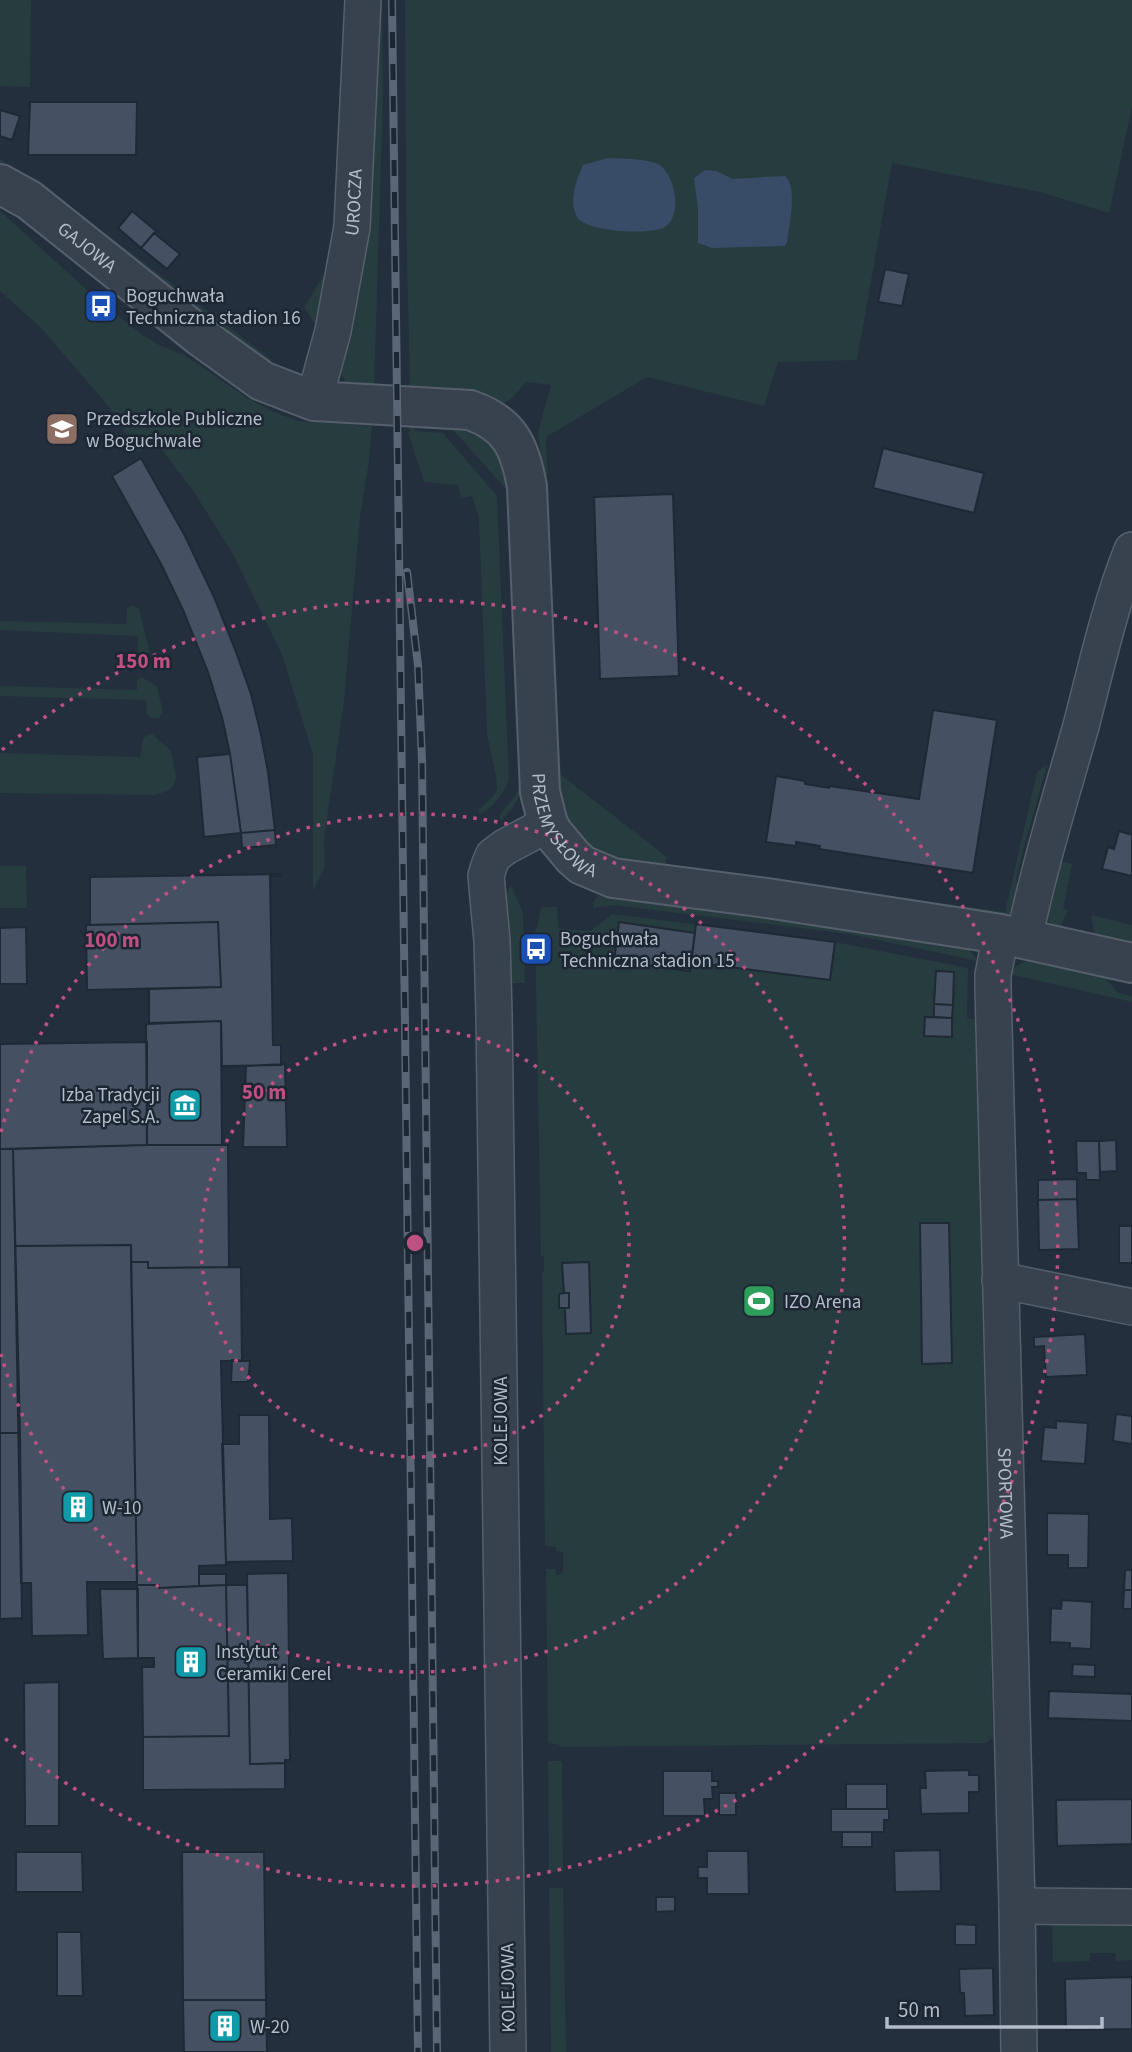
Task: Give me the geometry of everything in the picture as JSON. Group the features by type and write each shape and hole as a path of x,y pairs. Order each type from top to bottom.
{"street":[{"name":"UROCZA","path":"314,401 333,331 352,228 363,0"},
{"name":"GAJOWA","path":"0,184 29,200 201,337 262,381 314,401"},
{"name":"PRZEMYSŁOWA","path":"314,401 470,410 499,423 515,445 527,487 540,792 553,833 582,865 613,878 767,898 1013,937 1132,963"},
{"name":"SPORTOWA","path":"1019,2052 993,975 1030,910 1132,550"},
{"name":"KOLEJOWA","path":"508,2052 494,1014 492,942 486,876 494,856 505,847 548,824"},
{"path":"1000,1280 1132,1307"},
{"path":"1017,1906 1132,1907"}],"green space":[{"path":"0,0 31,0 30,87 0,86"},
{"path":"344,0 349,0 347,110 340,241 326,315 319,331 304,307 332,262"},
{"path":"371,0 382,0 383,96 374,389 349,387 338,365"},
{"path":"405,0 1132,0 1132,107 1109,213 1040,192 892,163 857,360 778,362 764,406 647,377 546,437 548,491 543,479 538,432 551,385 526,382 512,398 501,405 410,391"},
{"path":"0,159 59,198 272,360 264,366 0,167"},
{"path":"0,211 96,298 92,304 105,314 110,310 143,335 186,356 246,397 271,411 298,421 372,426 360,517 344,701 324,839 325,866 313,891 313,754 282,655 233,554 194,492 155,441 138,452 109,407 42,329 0,291"},
{"path":"445,421 484,439 498,453 510,474 522,791 512,809 501,820 499,816 515,796 521,781 508,491"},
{"path":"410,425 415,425 415,431 443,433 497,496 509,779 498,800 480,814 478,810 489,801 497,785 487,733 479,519 472,496 461,498 458,485 424,482 408,432"},
{"path":"133,605 139,609 149,650 147,658 143,660 138,651 138,636 0,630 0,621 126,624 127,608"},
{"path":"142,677 157,687 163,712 159,718 147,715 146,700 0,696 0,686 137,690 137,680"},
{"path":"558,727 561,775 667,857 665,865 1005,912 1037,772 1047,765 1016,881 1024,893 1006,919 622,866 582,843 565,816 556,787 554,730"},
{"path":"151,733 171,751 176,778 171,789 156,795 0,793 0,753 140,757 143,738"},
{"path":"1058,861 1072,864 1063,909 1068,910 1060,927 1051,926 1046,914"},
{"path":"0,866 26,866 27,908 0,908"},
{"path":"511,885 523,913 525,983 510,983 505,902"},
{"path":"606,894 940,941 967,947 978,961 849,934 614,905 593,908 596,898"},
{"name":"IZO Arena","path":"543,907 557,907 558,928 590,931 613,914 835,942 968,968 967,1018 975,1019 993,1737 986,1743 561,1747 548,1743 546,1569 556,1569 556,1576 563,1572 563,1552 556,1551 556,1547 545,1546 544,1257 541,1256 535,931"},
{"path":"1091,915 1132,925 1132,943 1095,935"},
{"path":"1038,959 1101,973 1118,993 1132,996 1132,1002 1009,974 1022,963"},
{"path":"548,1761 562,1761 563,1871 549,1872"},
{"path":"549,1888 563,1888 566,2052 551,2052"},
{"path":"1132,1918 1132,1960 1116,1961 1115,1953 1090,1953 1090,1961 1053,1962 1052,1919"}],"water":[{"path":"608,158 643,160 661,166 670,179 675,198 673,216 669,223 655,230 632,232 592,226 577,217 573,197 583,165"},
{"path":"705,170 716,171 733,179 785,176 791,189 792,207 785,246 712,248 698,243 698,208 694,178"}],"building":[{"path":"30,102 137,102 136,155 28,155"},
{"path":"0,110 20,116 12,140 0,136"},
{"path":"132,211 156,231 141,248 118,228"},
{"path":"154,233 180,254 167,269 141,248"},
{"path":"885,269 909,274 902,306 878,302"},
{"path":"883,448 984,473 974,513 873,488"},
{"path":"141,458 185,536 236,652 251,694 261,735 275,830 241,833 230,754 208,672 161,564 112,476"},
{"path":"673,494 679,676 600,679 594,497"},
{"path":"933,710 997,720 973,873 819,849 820,846 796,842 796,846 766,842 776,776 829,788 830,786 919,799"},
{"path":"230,754 241,833 204,837 197,757"},
{"path":"275,830 276,845 242,848 241,833"},
{"path":"1119,831 1132,835 1132,876 1102,869 1108,847 1114,849"},
{"path":"281,874 270,876 273,1045 281,1045 281,1065 222,1066 221,1021 149,1023 149,989 221,987 218,922 90,925 90,877"},
{"path":"218,922 221,987 87,990 86,925"},
{"path":"619,922 695,933 690,971 614,961"},
{"path":"696,924 835,942 830,980 691,962"},
{"path":"26,927 27,984 0,984 0,928"},
{"path":"936,971 954,972 953,1005 934,1004"},
{"path":"934,1004 953,1005 952,1018 934,1017"},
{"path":"925,1017 952,1018 952,1037 924,1036"},
{"name":"Izba Tradycji Zapel S.A.","path":"221,1021 222,1145 147,1145 146,1024"},
{"path":"147,1042 147,1145 0,1149 0,1044"},
{"path":"285,1064 287,1147 243,1147 246,1066"},
{"path":"1116,1140 1117,1171 1100,1172 1099,1141"},
{"path":"1076,1141 1099,1141 1100,1180 1086,1180 1086,1173 1077,1173"},
{"path":"228,1145 229,1267 148,1268 148,1262 131,1262 131,1245 15,1246 13,1149"},
{"path":"0,1149 13,1149 20,1433 0,1433"},
{"path":"1077,1179 1077,1199 1038,1200 1038,1180"},
{"path":"1077,1199 1079,1249 1039,1250 1038,1200"},
{"path":"920,1223 949,1223 952,1363 922,1364"},
{"path":"1119,1226 1132,1226 1132,1263 1119,1263"},
{"name":"W-10","path":"131,1245 137,1582 87,1582 88,1635 32,1636 31,1583 21,1583 15,1246"},
{"path":"131,1262 148,1262 148,1268 241,1267 242,1361 221,1361 226,1565 199,1566 199,1586 159,1588 159,1585 137,1585"},
{"path":"589,1262 591,1333 566,1334 565,1308 569,1308 569,1293 564,1293 562,1263"},
{"path":"569,1293 569,1308 559,1308 559,1294"},
{"path":"1085,1334 1087,1375 1046,1377 1044,1346 1034,1347 1034,1337"},
{"path":"232,1360 250,1361 248,1382 231,1382"},
{"path":"1116,1414 1132,1416 1132,1444 1113,1441"},
{"path":"239,1415 269,1415 270,1519 292,1518 293,1561 226,1562 222,1444 239,1444"},
{"path":"1056,1421 1088,1423 1085,1464 1041,1461 1044,1427 1056,1428"},
{"path":"0,1433 20,1433 22,1618 0,1619"},
{"path":"1047,1513 1089,1514 1088,1568 1068,1568 1068,1555 1047,1555"},
{"path":"1125,1570 1132,1570 1132,1590 1124,1590"},
{"path":"288,1573 290,1760 285,1760 285,1763 250,1764 247,1574"},
{"path":"199,1574 226,1574 226,1585 199,1586"},
{"name":"Instytut Ceramiki Cerel","path":"137,1585 159,1585 159,1588 226,1585 229,1736 143,1737 142,1667 154,1667 154,1658 138,1658"},
{"path":"226,1585 247,1585 250,1764 285,1763 285,1789 143,1790 143,1737 229,1736"},
{"path":"100,1589 138,1589 138,1658 103,1659"},
{"path":"1124,1590 1132,1590 1132,1609 1123,1609"},
{"path":"1062,1600 1092,1602 1091,1649 1070,1648 1070,1643 1050,1642 1051,1608 1061,1609"},
{"path":"1073,1664 1095,1665 1095,1677 1072,1676"},
{"path":"59,1682 59,1826 25,1826 24,1683"},
{"path":"1049,1691 1132,1694 1132,1721 1048,1718"},
{"path":"969,1770 969,1775 979,1775 979,1792 969,1792 969,1813 921,1814 920,1788 926,1788 925,1771"},
{"path":"663,1771 712,1771 712,1781 718,1781 718,1787 712,1787 713,1799 704,1799 705,1816 663,1816"},
{"path":"846,1784 887,1784 887,1809 846,1809"},
{"path":"719,1793 736,1793 736,1815 719,1815"},
{"path":"1132,1799 1132,1844 1057,1846 1056,1800"},
{"path":"831,1809 889,1809 889,1820 884,1820 884,1832 831,1832"},
{"path":"842,1832 872,1832 872,1847 842,1847"},
{"path":"940,1850 941,1891 895,1892 894,1851"},
{"path":"707,1851 748,1851 749,1894 707,1894 707,1878 698,1878 698,1867 707,1867"},
{"path":"16,1852 82,1852 83,1892 16,1892"},
{"path":"182,1852 264,1852 266,2000 183,2000"},
{"path":"656,1897 675,1897 675,1911 656,1912"},
{"path":"955,1924 976,1925 976,1945 955,1945"},
{"path":"57,1932 81,1932 83,1996 57,1996"},
{"path":"993,1968 994,2015 965,2016 959,1969"},
{"path":"1132,1977 1132,2029 1066,2030 1065,1979"},
{"name":"W-20","path":"183,2000 266,2000 267,2052 184,2052"}],"railway":[{"path":"392,0 418,2052"},
{"path":"407,572 418,665 422,760 437,2052"}],"place":[{"name":"Boguchwała Techniczna stadion 16","path":"101,306"},
{"name":"Przedszkole Publiczne w Boguchwale","path":"62,429"},
{"name":"Boguchwała Techniczna stadion 15","path":"536,949"},
{"name":"Izba Tradycji Zapel S.A.","path":"185,1105"},
{"name":"IZO Arena","path":"759,1301"},
{"name":"W-10","path":"78,1507"},
{"name":"Instytut Ceramiki Cerel","path":"191,1662"},
{"name":"W-20","path":"225,2026"}]}
